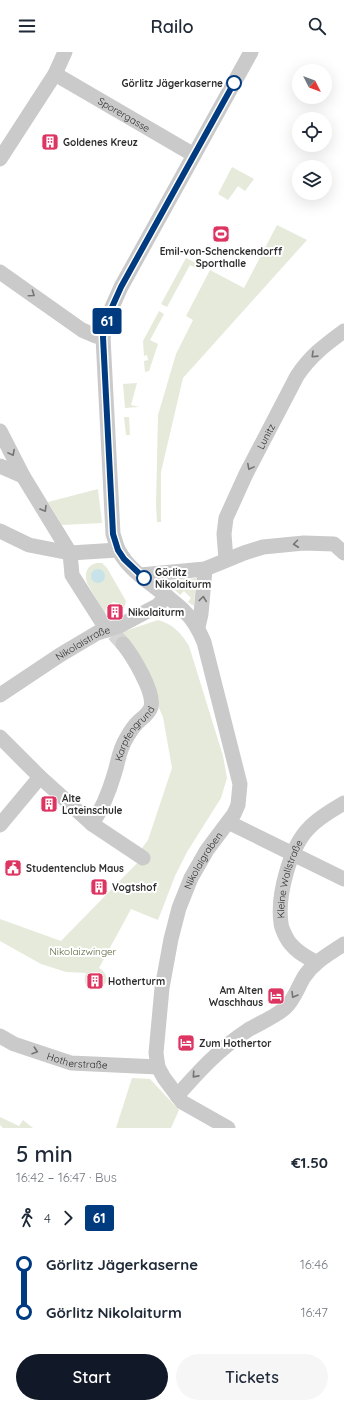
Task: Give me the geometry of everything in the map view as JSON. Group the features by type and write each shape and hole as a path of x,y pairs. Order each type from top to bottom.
{"street":[{"path":"0,159 55,74 65,52"},
{"path":"0,531 29,545 70,553 118,550 113,534 103,337 108,316 121,287 251,52"},
{"name":"Sporergasse","path":"55,74 194,155"},
{"path":"0,272 82,330 96,336 103,337"},
{"name":"Lunitz","path":"226,560 224,534 226,518 246,474 301,369 316,352 344,330"},
{"path":"0,431 23,476 70,553 72,575 114,634"},
{"path":"0,466 23,476"},
{"path":"140,575 205,570 244,553 263,548 304,543 341,545"},
{"name":"Nikolaigraben","path":"118,550 124,559 140,575 184,611 198,627 204,642 240,784 238,805 228,822 207,850 191,878 179,908 171,939 162,988 156,1053 158,1067 176,1096"},
{"path":"198,627 204,592 205,570"},
{"name":"Nikolaistraße","path":"0,695 66,651 97,633 114,634 120,626 157,606 167,596"},
{"name":"Karpfengrund","path":"92,824 101,811 111,786 121,748 136,724 148,713 152,706 150,694 144,677 135,661 114,634"},
{"path":"0,737 40,777 92,824 143,858"},
{"path":"2,817 40,777"},
{"name":"Kleine Wallstraße","path":"316,962 303,956 286,938 281,924 281,906 284,884 292,854 308,828 344,803"},
{"path":"228,822 344,879"},
{"path":"228,1128 182,1102 176,1096 201,1068 220,1050 248,1030 285,1009 304,976 316,962 344,944"},
{"name":"Hotherstraße","path":"0,1036 14,1044 71,1063 158,1067"}],"green space":[{"path":"232,167 254,179 245,191 238,186 228,200 218,194"},
{"path":"277,225 307,240 183,378 161,472 161,522 157,522 158,415 176,354 193,320 186,316 210,270 244,288"},
{"path":"186,258 200,265 198,269 190,265 167,307 161,304"},
{"path":"159,311 164,314 150,340 158,344 149,371 145,372 144,361 148,360 147,355 144,356 143,341"},
{"path":"137,383 131,405 139,407 125,408 123,384"},
{"path":"124,417 129,417 130,435 126,435"},
{"path":"98,489 102,523 62,525 48,502"},
{"path":"97,563 102,563 107,568 126,601 124,608 118,603 113,602 106,608 105,614 86,579 87,570"},
{"path":"196,578 194,606 188,602 191,598 184,591 180,595 166,581"},
{"name":"Nikolaizwinger","path":"158,620 168,624 176,630 189,646 223,756 227,778 221,798 187,852 175,876 158,920 131,909 99,968 106,975 106,982 101,987 91,990 85,983 86,973 66,972 41,964 0,941 0,919 61,941 145,855 140,851 148,840 172,768 163,717 138,661 119,633"},
{"path":"132,1078 150,1079 179,1110 171,1128 116,1128"},
{"path":"0,1117 19,1126 23,1120 33,1128 3,1128 0,1125"}],"water":[{"path":"98,569 103,571 105,576 103,581 98,583 93,581 91,576 93,571"}],"tunnel":[{"path":"114,634 123,644"}],"bus line":[{"name":"61","path":"144,578 124,559 118,550 113,534 103,337 108,316 121,287 234,83"}],"place":[{"name":"Görlitz Jägerkaserne","path":"234,83"},
{"name":"Goldenes Kreuz","path":"50,142"},
{"name":"Emil-von-Schenckendorff Sporthalle","path":"221,234"},
{"name":"Görlitz Nikolaiturm","path":"144,578"},
{"name":"Nikolaiturm","path":"115,612"},
{"name":"Alte Lateinschule","path":"49,804"},
{"name":"Studentenclub Maus","path":"13,868"},
{"name":"Vogtshof","path":"99,887"},
{"name":"Hotherturm","path":"95,981"},
{"name":"Am Alten Waschhaus","path":"276,996"},
{"name":"Zum Hothertor","path":"186,1043"}]}
